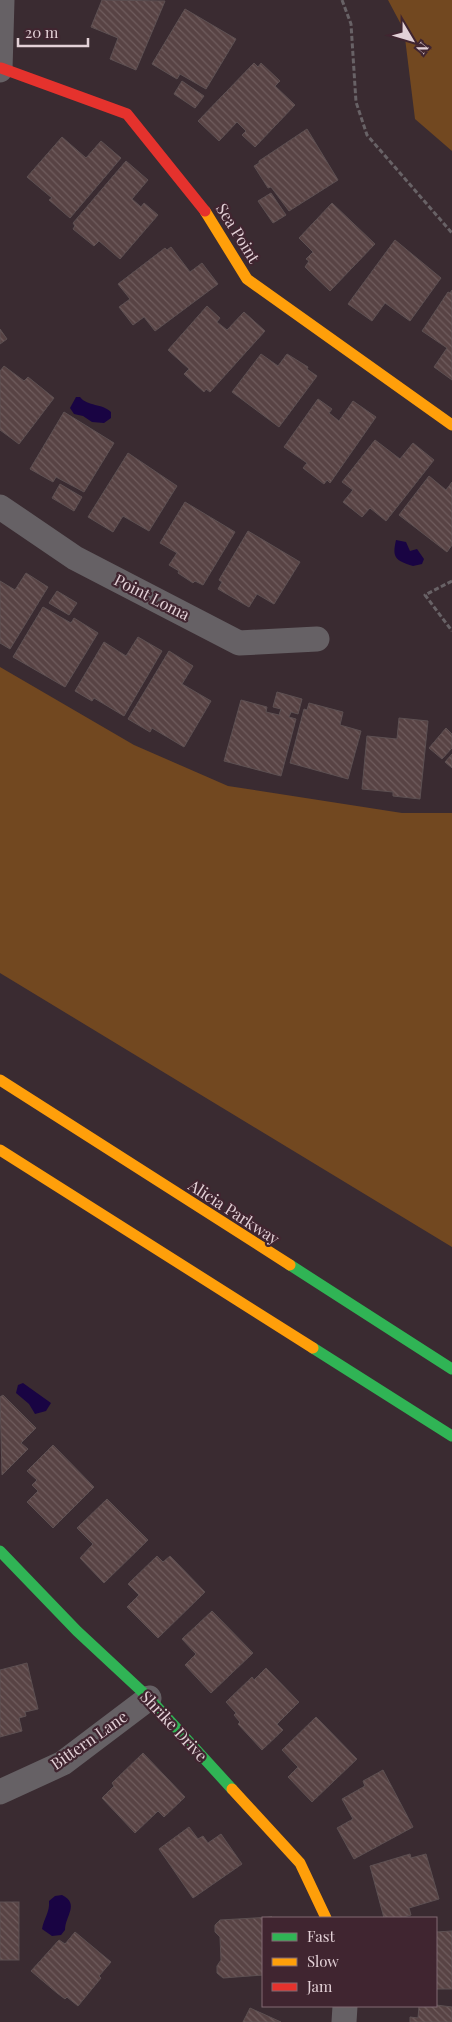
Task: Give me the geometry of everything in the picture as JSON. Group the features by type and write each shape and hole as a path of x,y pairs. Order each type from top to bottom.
{"street":[{"path":"0,69 2,0"},
{"name":"Sea Point","path":"0,69 127,114 198,201 247,278 452,425"},
{"name":"Point Loma","path":"0,508 75,558 239,643 317,639"},
{"name":"Alicia Parkway","path":"0,1080 452,1369"},
{"path":"0,1150 452,1436"},
{"name":"Shrike Drive","path":"0,1551 77,1631 149,1698 300,1863 326,1917"},
{"name":"Bittern Lane","path":"0,1792 63,1763 149,1698"},
{"path":"344,2022 345,2007"}],"path":[{"path":"342,0 351,24 356,102 367,135 452,233"},
{"path":"452,581 425,595 452,631"}],"shaded area":[{"path":"388,0 452,0 452,151 415,119 404,30"},
{"path":"76,397 107,409 111,412 111,418 104,423 92,422 83,416 74,414 70,408"},
{"path":"396,540 406,542 410,551 417,549 424,559 422,564 413,566 396,558 394,551"},
{"path":"0,667 134,745 228,786 402,813 452,813 452,1247 0,973"},
{"path":"23,1383 51,1403 46,1411 35,1414 29,1404 16,1393 18,1385"},
{"path":"62,1895 70,1902 70,1911 65,1930 61,1935 52,1936 42,1929 49,1908 49,1901 55,1896"}],"building":[{"path":"102,0 165,1 136,70 110,59 118,38 91,27"},
{"path":"185,9 236,39 206,89 180,74 177,79 152,64"},
{"path":"254,63 258,67 261,63 280,81 275,86 295,105 255,147 242,135 246,131 237,122 219,141 198,121"},
{"path":"182,81 204,96 195,108 174,94"},
{"path":"307,129 338,180 289,211 271,187 268,188 254,166"},
{"path":"62,137 86,158 101,141 121,158 70,218 49,200 52,198 27,177"},
{"path":"126,161 148,180 132,199 141,207 144,203 158,215 120,259 99,241 94,246 73,229 75,226 73,223"},
{"path":"271,193 286,215 273,223 258,201"},
{"path":"332,203 375,244 330,291 305,267 309,261 306,259 313,252 299,238"},
{"path":"395,240 441,278 410,321 385,303 372,321 348,304"},
{"path":"171,247 190,272 202,263 218,284 155,331 144,317 133,325 119,307 130,299 118,284 165,248 167,250"},
{"path":"452,290 452,380 434,367 447,348 422,331 448,292 450,293"},
{"path":"207,306 220,318 217,322 227,330 244,312 265,331 210,392 206,389 204,392 184,374 189,369 168,350"},
{"path":"0,329 7,339 0,344"},
{"path":"261,354 278,366 287,354 308,367 307,369 317,376 279,427 232,392"},
{"path":"4,366 24,381 28,377 54,398 19,444 0,430 0,371"},
{"path":"318,399 332,409 329,413 339,421 353,401 376,417 330,483 327,480 324,484 303,468 307,463 284,447"},
{"path":"64,412 114,443 84,492 56,477 53,482 30,469"},
{"path":"375,440 400,459 413,443 434,460 386,521 370,508 362,517 343,502 353,490 342,482"},
{"path":"128,453 177,486 149,531 123,516 113,532 88,517"},
{"path":"429,476 446,490 452,482 452,545 447,552 399,515"},
{"path":"60,484 82,497 74,511 52,498"},
{"path":"185,502 235,532 203,585 195,581 193,583 169,565 177,553 160,543"},
{"path":"248,531 300,562 274,604 257,594 249,607 218,589 222,582 219,580"},
{"path":"26,573 48,587 10,649 0,643 0,581 15,590"},
{"path":"57,591 77,603 69,615 49,603"},
{"path":"43,607 71,623 74,618 98,633 65,687 13,657"},
{"path":"138,637 162,651 124,716 94,698 92,701 75,691 104,642 126,656"},
{"path":"169,651 193,666 182,684 211,701 184,747 152,728 150,732 128,719"},
{"path":"277,692 302,699 298,714 291,712 289,717 296,719 281,776 224,761 241,700 267,707 266,712 279,715 281,709 273,707"},
{"path":"309,703 343,712 340,725 361,731 348,779 290,763 304,709 307,710"},
{"path":"399,718 428,721 420,799 393,796 393,792 362,789 367,736 397,739"},
{"path":"446,728 452,734 452,748 442,759 429,748"},
{"path":"452,754 452,768 445,762"},
{"path":"3,1395 36,1428 21,1443 28,1449 2,1475 0,1397"},
{"path":"53,1445 94,1487 53,1528 27,1502 38,1491 32,1485 37,1480 27,1471"},
{"path":"107,1499 148,1540 104,1583 80,1558 93,1544 77,1528"},
{"path":"157,1556 163,1562 170,1556 205,1592 158,1638 127,1607 139,1595 128,1584"},
{"path":"212,1611 253,1653 211,1693 185,1665 196,1654 182,1639"},
{"path":"27,1663 38,1709 25,1712 26,1716 19,1718 22,1731 0,1737 0,1670"},
{"path":"266,1668 299,1702 277,1724 283,1730 262,1750 238,1724 240,1722 234,1715 236,1713 226,1702 252,1677 254,1680"},
{"path":"316,1717 357,1759 312,1802 288,1777 298,1767 282,1750"},
{"path":"143,1753 185,1797 164,1817 158,1811 135,1833 102,1798 114,1786 112,1783"},
{"path":"383,1770 413,1827 354,1859 337,1828 353,1819 342,1799 365,1786 363,1781"},
{"path":"189,1827 198,1839 203,1836 208,1843 221,1834 242,1864 193,1898 159,1849"},
{"path":"410,1854 411,1858 426,1854 439,1899 409,1908 411,1915 384,1917 370,1866"},
{"path":"0,1902 19,1902 19,1960 0,1960"},
{"path":"262,1918 262,1975 223,1978 217,1973 217,1966 221,1960 220,1937 215,1932 215,1925 220,1920"},
{"path":"452,1931 452,1989 437,1989 437,1932"},
{"path":"75,1932 111,1962 99,1976 101,1978 78,2006 67,1997 65,1999 31,1971 59,1940 65,1944"},
{"path":"437,2005 452,2007 452,2022 410,2022 410,2017 418,2018 419,2007 437,2007"},
{"path":"250,2008 281,2022 243,2022"}],"traffic: fast":[{"path":"290,1265 452,1369"},
{"path":"313,1348 452,1436"},
{"path":"0,1551 77,1631 149,1698 232,1789"}],"traffic: slow":[{"path":"205,211 247,279 452,425"},
{"path":"0,1080 290,1265"},
{"path":"0,1150 313,1348"},
{"path":"232,1789 300,1863 326,1917"}],"traffic: jam":[{"path":"1,68 127,114 205,211"}]}
